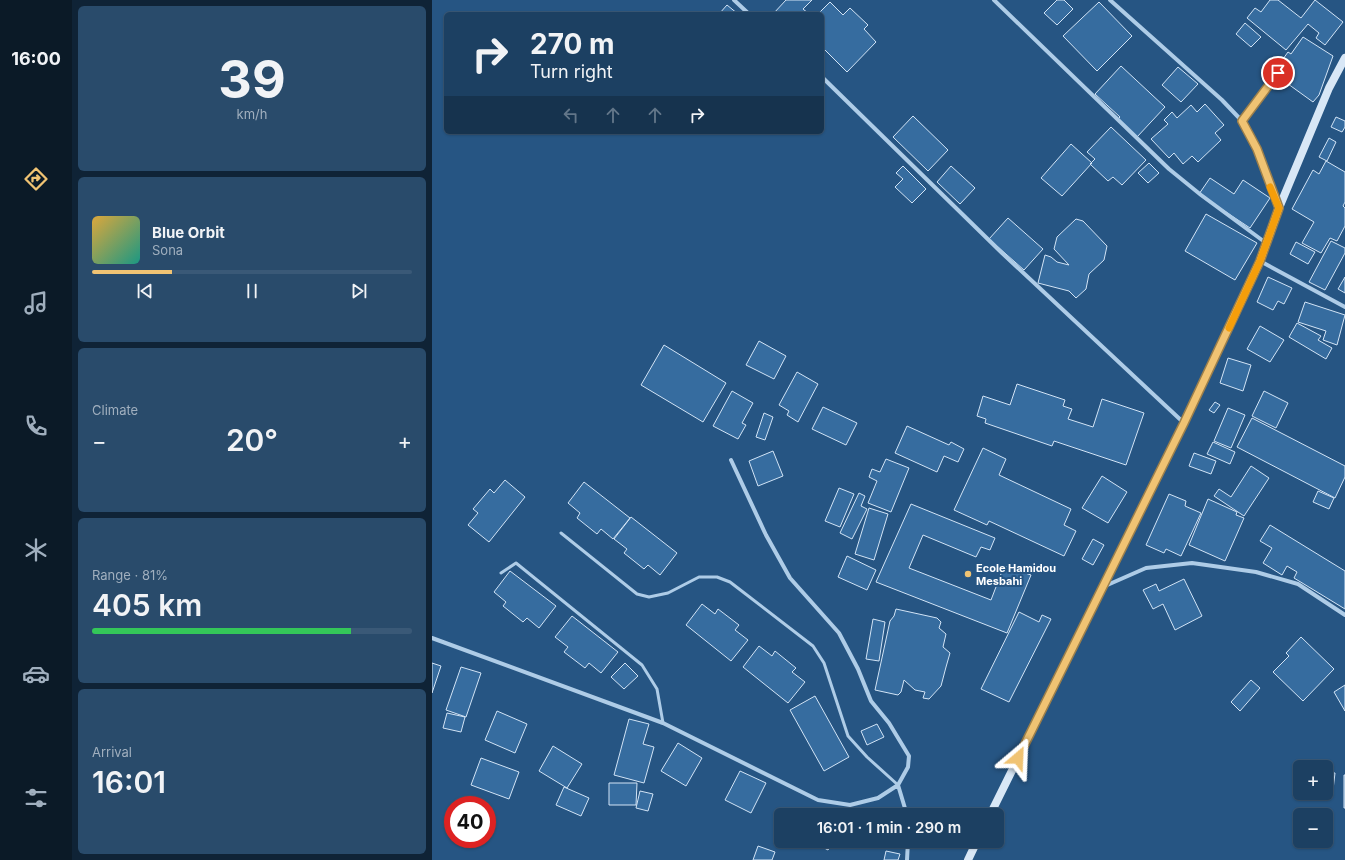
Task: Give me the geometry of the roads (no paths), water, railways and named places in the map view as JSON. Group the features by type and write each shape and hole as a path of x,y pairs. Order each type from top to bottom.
{"street":[{"path":"734,0 747,12"},
{"path":"994,0 1169,169 1201,195 1266,243"},
{"path":"1110,0 1222,100 1242,121 1257,149 1279,208"},
{"path":"993,808 1101,587 1184,423 1260,261 1279,208 1329,88 1345,58"},
{"path":"1242,121 1278,73"},
{"path":"824,80 1002,253 1184,423"},
{"path":"1260,261 1345,307"},
{"path":"432,638 664,723 818,800 850,805 878,798 898,785 908,767 909,756 889,723 871,701 858,669 839,633 790,578 766,535 731,460"},
{"path":"1101,587 1146,568 1192,563 1256,572 1298,584 1345,615"},
{"path":"898,785 905,808"},
{"path":"907,860 908,848"},
{"path":"968,860 974,848"}],"lane":[{"path":"560,533 637,594 649,597 668,593 699,577 717,577 730,582 813,646 824,663 848,736 867,758 898,785"},
{"path":"501,573 516,563 642,665 657,689 664,723"}],"place":[{"name":"Ecole Hamidou Mesbahi","path":"968,574"}]}
